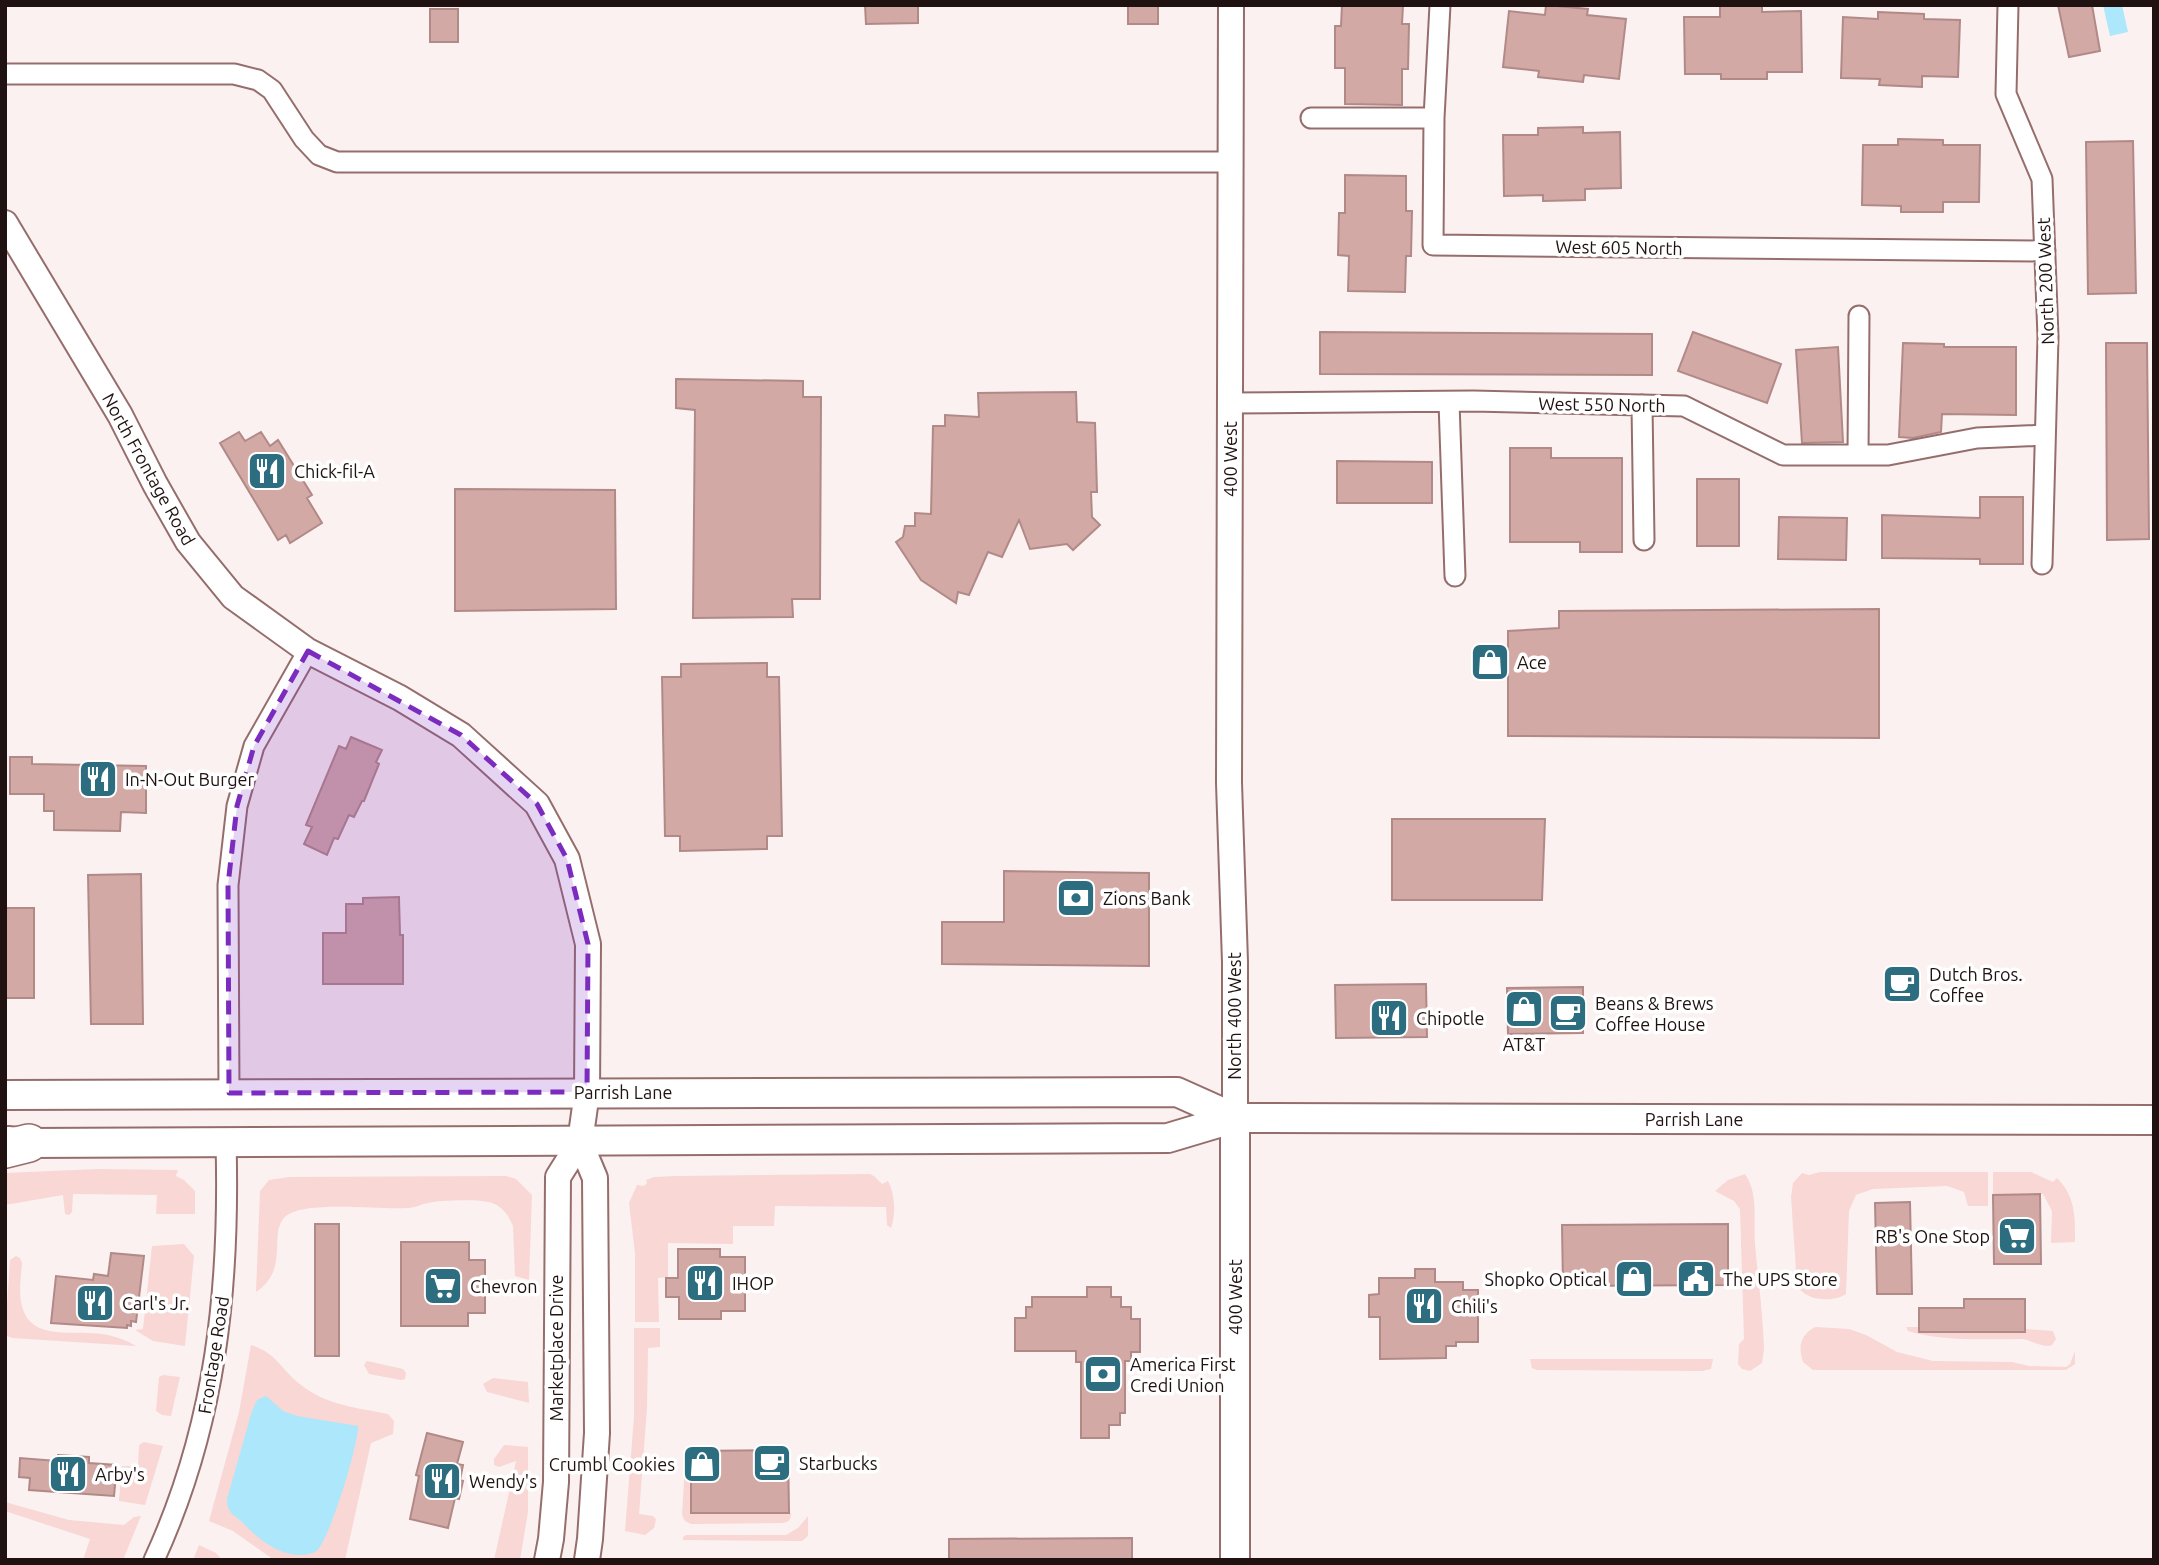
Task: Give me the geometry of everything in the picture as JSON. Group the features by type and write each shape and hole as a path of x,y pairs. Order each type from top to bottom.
{"main road":[{"name":"Parrish Lane","path":"5,1094 1177,1092 1235,1118"},
{"name":"Parrish Lane","path":"13,1144 1168,1138 1235,1118 2154,1120"},
{"name":"400 West","path":"1235,1118 1236,1560"}],"street":[{"name":"400 West","path":"1231,5 1229,821 1232,913"},
{"name":"West 605 North","path":"1440,5 1434,118 1433,245 2045,251"},
{"name":"North 200 West","path":"2008,5 2006,94 2042,179 2048,337 2042,564"},
{"path":"5,74 234,74 258,80 272,90 304,139 318,155 337,162 1231,162"},
{"path":"1311,118 1434,118"},
{"name":"North Frontage Road","path":"5,223 120,415 188,542 233,597 308,651 400,698 461,735 537,804 567,859 588,944 587,1092"},
{"path":"1858,455 1859,316"},
{"path":"1449,402 1455,576"},
{"name":"West 550 North","path":"1230,403 1449,402 1684,406 1783,455 1888,455 1977,438 2045,435"},
{"path":"1642,405 1644,540"},
{"path":"229,1093 228,886 237,806 254,746 308,651"},
{"name":"North 400 West","path":"1232,913 1235,962 1235,1118"},
{"name":"Marketplace Drive","path":"547,1560 556,1482 557,1186 558,1177 580,1142 587,1092"},
{"name":"Frontage Road","path":"154,1560 187,1478 215,1366 225,1270 226,1142"},
{"path":"580,1142 595,1178 597,1433 587,1560"}],"highlighted area":[{"path":"308,651 461,735 537,804 567,859 588,944 587,1092 229,1093 228,885 237,806 254,746"}],"shaded area":[{"path":"97,1169 178,1170 176,1176 195,1191 195,1214 156,1214 157,1195 73,1194 72,1212 69,1215 65,1214 63,1195 5,1205 5,1173"},
{"path":"1820,1172 1988,1172 1988,1206 1968,1206 1964,1192 1947,1186 1873,1189 1856,1195 1849,1211 1846,1294 1834,1299 1819,1299 1806,1294 1797,1285 1791,1197 1793,1183 1802,1173 1809,1175"},
{"path":"1993,1172 2031,1172 2053,1182 2057,1178 2071,1200 2075,1242 2051,1243 2052,1211 2043,1194 1993,1195"},
{"path":"870,1174 882,1184 888,1181 890,1186 894,1204 891,1228 887,1225 886,1207 775,1206 774,1226 733,1226 733,1244 668,1243 668,1277 658,1278 659,1322 635,1322 635,1253 629,1203 637,1185 644,1186 646,1180 654,1177"},
{"path":"1745,1174 1754,1199 1764,1349 1762,1363 1750,1371 1742,1369 1738,1364 1739,1344 1744,1339 1740,1209 1734,1201 1715,1191 1728,1180"},
{"path":"506,1176 516,1179 532,1195 529,1280 515,1276 513,1226 507,1215 496,1205 470,1200 428,1203 411,1208 326,1207 296,1211 286,1216 281,1223 273,1273 267,1283 256,1292 260,1191 269,1180 289,1177"},
{"path":"184,1244 194,1256 185,1346 153,1341 135,1330 143,1329 152,1246"},
{"path":"16,1256 22,1263 20,1287 24,1313 37,1327 56,1332 107,1335 136,1346 12,1338 5,1335 10,1260"},
{"path":"1815,1327 1849,1329 1897,1352 1933,1361 2012,1362 2029,1366 2066,1367 2075,1351 2075,1364 2066,1370 1813,1370 1803,1362 1801,1346 1803,1338"},
{"path":"1906,1327 1919,1327 1919,1332 2025,1332 2025,1329 2053,1331 2056,1339 2049,1346 2022,1339 1922,1335 1908,1331"},
{"path":"634,1328 660,1328 660,1347 648,1348 647,1408 639,1514 656,1519 654,1528 645,1535 625,1531 634,1417"},
{"path":"251,1345 273,1357 311,1392 343,1405 388,1414 394,1421 393,1434 371,1443 345,1560 274,1560 233,1531 209,1521 239,1412"},
{"path":"1530,1359 1713,1359 1711,1369 1702,1371 1537,1370 1532,1368"},
{"path":"367,1361 403,1369 406,1373 405,1379 369,1374 364,1365"},
{"path":"159,1377 180,1377 171,1416 156,1411"},
{"path":"493,1378 528,1382 529,1403 487,1392 483,1384"},
{"path":"144,1442 163,1446 145,1505 119,1501 122,1466 138,1466 139,1445"},
{"path":"504,1445 528,1447 528,1512 520,1560 494,1560 516,1461 499,1467 494,1465 494,1459"},
{"path":"690,1459 691,1513 791,1513 790,1519 782,1523 691,1524 685,1521 682,1515 685,1465"},
{"path":"5,1502 69,1520 124,1525 134,1517 141,1516 123,1560 83,1560 90,1539 5,1511"},
{"path":"808,1516 808,1536 802,1541 683,1540 686,1535 786,1535 798,1528"},
{"path":"199,1545 216,1553 222,1560 193,1560"}],"water":[{"path":"2103,5 2122,5 2128,32 2110,36"},
{"path":"266,1396 283,1411 297,1416 358,1426 354,1452 327,1532 321,1546 315,1552 305,1555 285,1552 266,1543 228,1508 227,1499 252,1411 257,1400"}],"building":[{"path":"865,5 918,5 918,23 866,24"},
{"path":"1128,5 1158,5 1158,24 1128,24"},
{"path":"1342,5 1403,5 1402,24 1409,24 1408,69 1402,69 1402,105 1345,104 1345,68 1335,68 1335,26 1341,26"},
{"path":"1546,5 1588,9 1587,15 1626,19 1619,79 1584,75 1583,82 1538,77 1539,71 1503,67 1509,11 1545,15"},
{"path":"2058,5 2092,5 2100,51 2069,57"},
{"path":"1720,6 1762,6 1762,12 1801,11 1802,72 1767,72 1767,79 1721,79 1721,74 1685,74 1684,17 1720,17"},
{"path":"430,9 458,9 458,42 430,42"},
{"path":"1878,12 1924,14 1924,19 1960,20 1958,77 1922,76 1922,87 1879,85 1880,79 1841,78 1843,17 1878,19"},
{"path":"1583,127 1583,133 1620,132 1621,188 1585,189 1585,200 1543,201 1543,195 1504,196 1503,135 1538,135 1538,128"},
{"path":"1898,139 1943,140 1943,145 1980,145 1979,202 1943,202 1943,212 1901,212 1901,206 1862,205 1863,145 1898,145"},
{"path":"2133,141 2136,293 2088,294 2086,142"},
{"path":"1345,175 1406,176 1406,211 1412,211 1411,256 1406,256 1405,292 1348,291 1349,256 1338,255 1339,213 1345,213"},
{"path":"1320,332 1652,334 1652,375 1320,374"},
{"path":"1693,332 1781,364 1767,403 1678,371"},
{"path":"1903,343 1944,344 1944,347 2016,347 2016,415 1942,414 1941,432 1913,438 1899,437"},
{"path":"2106,343 2147,343 2149,539 2107,540"},
{"path":"1838,347 1843,442 1802,443 1796,350"},
{"path":"676,379 803,381 803,397 821,397 820,599 792,599 793,617 693,618 695,410 676,408"},
{"path":"1076,392 1077,422 1095,423 1097,492 1091,492 1092,517 1100,525 1073,550 1067,544 1030,549 1019,520 1002,557 988,552 969,595 958,592 956,603 921,580 896,542 903,537 905,526 915,526 915,513 931,514 933,426 945,426 945,415 979,417 978,393"},
{"name":"Chick-fil-A","path":"239,432 245,441 261,432 270,446 278,440 312,495 307,498 322,523 290,543 286,535 278,540 220,443"},
{"path":"1510,448 1551,448 1551,458 1622,458 1622,552 1580,552 1580,542 1510,542"},
{"path":"1337,461 1432,462 1432,503 1337,503"},
{"path":"1697,479 1739,479 1739,546 1697,546"},
{"path":"455,489 615,490 616,609 455,611"},
{"path":"1980,497 2023,497 2023,564 1980,564 1980,559 1882,558 1882,515 1980,518"},
{"path":"1779,517 1847,518 1846,560 1778,559"},
{"path":"1879,609 1879,738 1508,736 1508,631 1559,628 1559,611"},
{"path":"767,663 767,677 779,677 782,836 767,836 767,849 680,851 680,836 665,836 662,677 681,677 681,664"},
{"path":"351,737 382,750 364,801 354,817 349,815 327,855 304,844 312,827 306,825 339,746 346,749"},
{"name":"In-N-Out Burger","path":"10,757 32,757 32,764 146,766 146,813 121,812 120,831 54,830 54,811 44,811 44,794 10,794"},
{"path":"1392,819 1545,819 1542,900 1392,900"},
{"name":"Zions Bank","path":"1004,871 1149,873 1149,966 942,964 942,922 1004,922"},
{"path":"141,874 143,1024 91,1024 88,875"},
{"path":"399,897 400,935 403,935 403,984 323,984 323,933 346,933 346,904 363,904 363,898"},
{"path":"5,908 34,908 34,998 5,998"},
{"path":"1426,984 1427,1037 1336,1038 1335,985"},
{"path":"1583,987 1583,1033 1508,1034 1507,988"},
{"name":"RB's One Stop","path":"2040,1194 2041,1264 1994,1264 1993,1195"},
{"path":"1910,1202 1912,1294 1877,1294 1875,1203"},
{"path":"315,1224 339,1224 339,1356 315,1356"},
{"path":"1728,1224 1728,1285 1563,1286 1562,1225"},
{"name":"Chevron","path":"401,1242 469,1242 469,1260 485,1260 485,1313 468,1313 468,1326 401,1326"},
{"name":"IHOP","path":"678,1249 720,1249 720,1257 745,1257 745,1311 721,1311 721,1319 679,1319 679,1297 666,1297 666,1278 678,1278"},
{"name":"Carl's Jr.","path":"111,1253 144,1256 136,1322 131,1321 131,1326 127,1325 127,1328 51,1323 56,1276 93,1280 94,1274 108,1276"},
{"name":"Chili's","path":"1415,1269 1435,1269 1435,1282 1463,1282 1463,1290 1478,1290 1478,1342 1456,1342 1456,1346 1446,1346 1446,1358 1380,1359 1380,1317 1369,1317 1369,1295 1379,1294 1379,1278 1415,1278"},
{"name":"America First Credi Union","path":"1087,1287 1111,1287 1111,1297 1121,1297 1121,1307 1131,1307 1131,1319 1140,1319 1140,1352 1131,1352 1131,1361 1125,1361 1125,1413 1120,1413 1120,1425 1109,1425 1109,1438 1081,1438 1081,1362 1076,1362 1076,1351 1015,1351 1015,1318 1026,1318 1026,1307 1032,1307 1032,1297 1087,1297"},
{"path":"1964,1299 2025,1299 2025,1332 1919,1332 1919,1308 1964,1308"},
{"name":"Wendy's","path":"427,1433 463,1442 457,1464 463,1465 460,1480 463,1481 459,1499 455,1498 448,1528 410,1519 419,1476 416,1475"},
{"path":"788,1450 789,1513 691,1513 691,1451"},
{"name":"Arby's","path":"58,1455 89,1457 89,1463 117,1465 114,1496 29,1490 30,1478 19,1477 20,1458 57,1461"},
{"path":"1132,1538 1132,1560 949,1560 949,1539"}],"place":[{"name":"Chick-fil-A","path":"267,471"},
{"name":"Ace","path":"1490,662"},
{"name":"In-N-Out Burger","path":"98,779"},
{"name":"Zions Bank","path":"1076,898"},
{"name":"Dutch Bros. Coffee","path":"1902,984"},
{"name":"AT&T","path":"1524,1009"},
{"name":"Beans & Brews Coffee House","path":"1568,1013"},
{"name":"Chipotle","path":"1389,1018"},
{"name":"RB's One Stop","path":"2017,1236"},
{"name":"Shopko Optical","path":"1634,1279"},
{"name":"The UPS Store","path":"1696,1279"},
{"name":"IHOP","path":"705,1283"},
{"name":"Chevron","path":"443,1286"},
{"name":"Carl's Jr.","path":"95,1303"},
{"name":"Chili's","path":"1424,1306"},
{"name":"America First Credi Union","path":"1103,1374"},
{"name":"Starbucks","path":"772,1463"},
{"name":"Crumbl Cookies","path":"702,1464"},
{"name":"Arby's","path":"68,1474"},
{"name":"Wendy's","path":"442,1481"}]}
